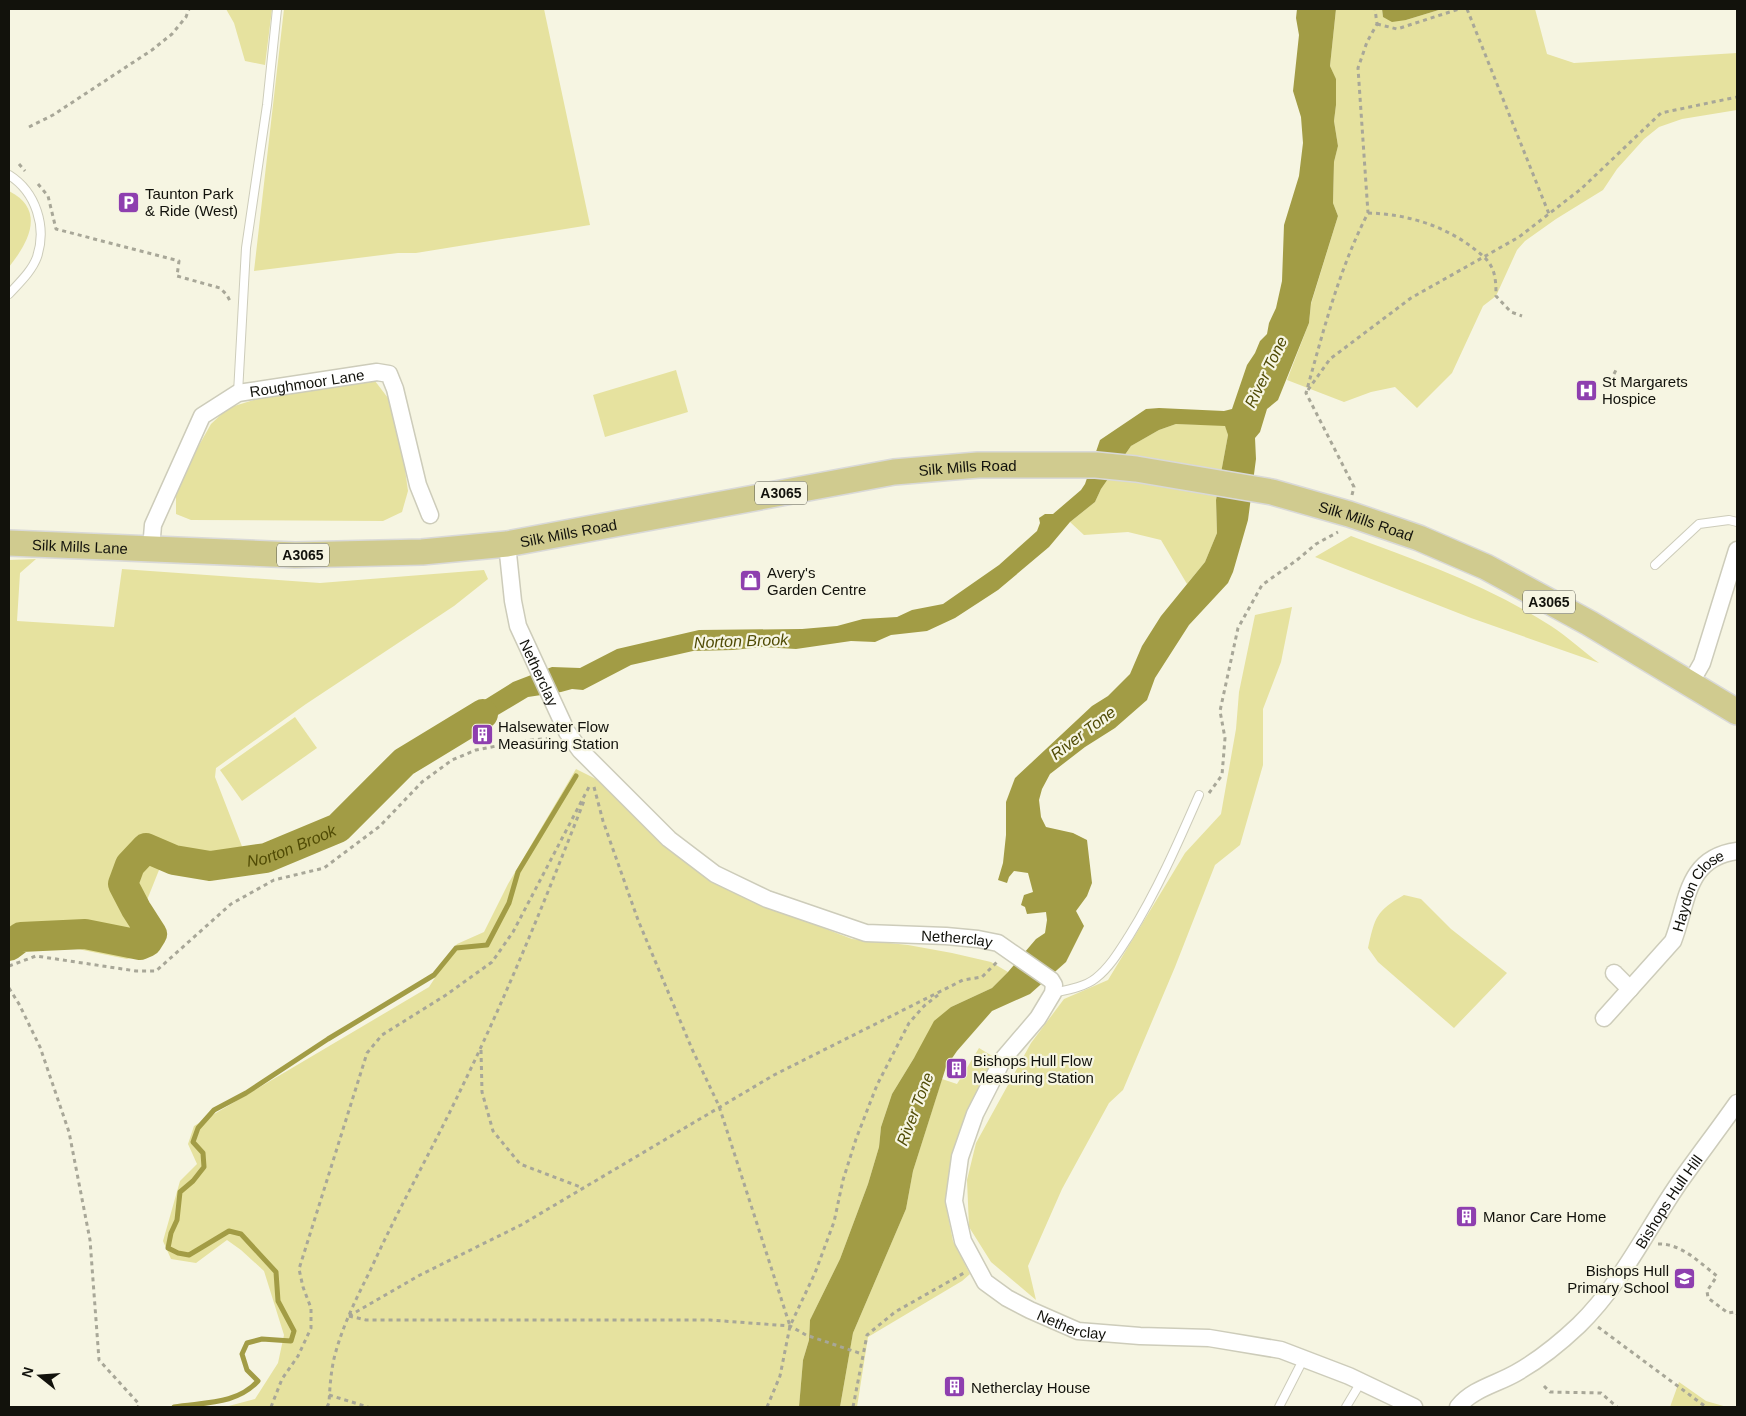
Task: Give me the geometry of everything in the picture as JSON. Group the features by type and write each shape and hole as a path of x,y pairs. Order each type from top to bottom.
{"main road":[{"name":"Silk Mills Road","path":"151,549 295,555 422,552 507,544 894,472 978,465 1096,465 1136,469 1272,492 1349,514 1419,538 1486,567 1589,623 1737,712"},
{"name":"Silk Mills Lane","path":"9,543 151,549"}],"street":[{"name":"Roughmoor Lane","path":"151,549 153,525 202,416 238,393 377,372 388,374 396,389 418,485 430,515"},
{"name":"Netherclay","path":"507,544 513,601 518,626 567,732 580,750 669,839 715,874 767,899 866,932 946,936 998,943 1013,952 1052,987 1038,1018 1003,1059 975,1114 960,1157 954,1201 963,1241 985,1282 1007,1298 1078,1331 1140,1336 1209,1338 1281,1350 1361,1382 1414,1407"},
{"path":"1690,684 1702,663 1730,598 1737,550"},
{"name":"Haydon Close","path":"1604,1018 1673,941 1689,884 1699,870 1715,857 1725,852 1737,851"},
{"path":"1614,974 1630,989"},
{"name":"Bishops Hull Hill","path":"1458,1407 1464,1400 1516,1373 1545,1354 1587,1316 1609,1292 1679,1184 1737,1103"}],"lane":[{"path":"238,393 246,248 267,105 277,9"},
{"path":"9,175 24,188 33,200 41,229 40,244 36,258 28,272 9,293"},
{"path":"1655,565 1700,524 1729,520 1737,522"},
{"path":"1052,987 1079,986 1096,978 1116,955 1141,917 1199,795"},
{"path":"1279,1407 1304,1358"},
{"path":"1346,1407 1361,1382"}],"path":[{"path":"29,126 62,109 152,50 172,34 186,17 189,9"},
{"path":"1199,795 1209,793 1222,775 1225,738 1220,712 1238,628 1262,585 1316,544 1343,529 1349,514 1354,487 1306,393 1323,331 1343,272 1357,234 1368,213 1358,68 1367,42 1377,24 1375,9"},
{"path":"1377,24 1398,30 1459,9"},
{"path":"1468,9 1549,214"},
{"path":"1306,393 1330,359 1411,298 1519,237 1580,189 1661,113 1737,97"},
{"path":"19,164 31,177"},
{"path":"36,183 48,196 56,229 179,261 177,276 220,288 227,295 235,311 242,314"},
{"path":"1368,213 1404,216 1458,236 1484,256 1491,266 1495,279 1496,296 1511,312 1522,316"},
{"path":"9,966 36,956 136,971 156,971 231,904 274,880 324,868 380,826 422,782 452,760 476,750 522,741 550,739 567,732"},
{"path":"271,1407 282,1379 298,1356 311,1328 311,1308 302,1287 298,1269 367,1053 382,1035 446,995 492,962 513,932 592,781 603,821 638,920 692,1049 719,1106 790,1326"},
{"path":"327,1407 331,1370 336,1350 349,1316 394,1220 481,1049 544,902 590,786"},
{"path":"349,1316 420,1275 521,1225 774,1075 964,980 982,977 1013,952"},
{"path":"9,988 40,1047 69,1132 90,1240 98,1360 139,1404 138,1407"},
{"path":"767,1407 780,1376 790,1326 815,1273 834,1222 856,1139 877,1085 909,1023 924,1006 944,990"},
{"path":"481,1049 482,1092 493,1131 520,1164 583,1188"},
{"path":"1640,1246 1668,1244 1677,1246 1718,1276 1707,1291 1708,1298 1728,1313 1737,1314"},
{"path":"853,1407 867,1335 894,1312 956,1276 977,1267"},
{"path":"349,1316 366,1320 710,1320 790,1326 806,1335 862,1354"},
{"path":"1587,1316 1601,1329 1706,1407"},
{"path":"1544,1386 1550,1392 1600,1393 1617,1407"},
{"path":"329,1395 368,1407"}],"shaded area":[{"path":"226,9 272,9 265,65 245,61 234,23"},
{"path":"284,9 544,9 590,225 416,253 398,253 254,271"},
{"path":"1336,9 1382,9 1383,17 1406,20 1442,9 1535,9 1547,54 1574,63 1737,53 1737,110 1682,119 1659,127 1644,139 1617,169 1603,190 1525,241 1517,250 1496,296 1483,306 1452,373 1417,408 1395,387 1371,392 1344,402 1287,380 1309,323 1311,304 1338,216 1333,203 1334,162 1338,146 1334,121 1336,80 1330,66"},
{"path":"9,191 27,207 31,217 28,237 9,267"},
{"path":"676,370 688,412 605,437 593,395"},
{"path":"360,380 375,381 388,398 404,462 408,491 402,512 383,521 191,520 176,514 176,495 198,447 211,424 228,408 266,396"},
{"path":"1176,424 1225,425 1228,435 1216,500 1217,533 1205,562 1187,584 1161,540 1128,532 1084,535 1070,522 1095,502 1101,489 1131,446 1159,430"},
{"path":"1351,536 1453,575 1503,599 1551,626 1599,663 1471,618 1315,557"},
{"path":"36,559 20,573 17,621 114,627 122,569 320,583 484,570 488,579 454,606 306,704 216,768 215,777 243,849 249,870 225,876 184,871 161,865 147,900 163,930 156,952 127,959 53,944 31,944 12,958 9,963 9,560"},
{"path":"1292,607 1281,662 1263,709 1263,765 1240,845 1215,865 1175,967 1123,1090 1109,1103 1062,1189 1028,1266 1036,1300 991,1262 969,1227 967,1180 976,1143 1031,1043 1064,999 1108,980 1185,853 1221,814 1236,729 1239,692 1255,615"},
{"path":"295,717 317,748 242,801 220,770"},
{"path":"576,769 600,781 632,814 695,869 751,900 852,939 908,945 952,953 991,962 1008,972 992,988 951,1007 914,1058 892,1094 881,1127 879,1147 868,1184 840,1259 810,1320 809,1340 803,1360 799,1407 225,1407 255,1399 278,1363 284,1335 264,1271 241,1250 227,1240 196,1263 171,1259 163,1241 180,1181 197,1164 188,1144 194,1126 429,987 457,944 484,932 508,884"},
{"path":"1404,895 1421,899 1451,929 1507,973 1454,1028 1378,962 1368,948 1378,916"},
{"path":"979,1048 997,1059 954,1154 945,1201 953,1241 970,1274 962,1281 868,1337 857,1407 840,1407 853,1333 906,1209 913,1171 942,1079 957,1084"},
{"path":"1679,1382 1706,1401 1727,1407 1670,1407"}],"water":[{"name":"River Tone","path":"1297,9 1336,9 1330,66 1336,79 1334,121 1338,146 1334,162 1333,203 1338,216 1311,303 1309,323 1278,400 1267,409 1260,432 1255,438 1256,459 1248,520 1233,572 1228,583 1189,625 1155,678 1147,700 1115,728 1085,747 1050,774 1042,789 1039,800 1041,817 1046,827 1073,833 1087,840 1092,883 1087,896 1076,911 1084,926 1066,962 1030,994 992,1011 957,1051 946,1067 913,1171 906,1209 853,1333 840,1407 799,1407 803,1360 809,1340 810,1320 840,1259 868,1184 879,1147 881,1127 892,1094 934,1021 951,1007 992,988 1036,939 1045,933 1046,912 1027,914 1025,907 1021,905 1024,895 1033,892 1028,873 1014,871 1007,883 998,880 1003,863 1006,835 1006,802 1015,778 1092,706 1108,696 1130,674 1142,646 1161,616 1205,562 1217,533 1216,500 1228,435 1225,426 1176,424 1159,430 1131,446 1101,489 1095,502 1070,522 1049,547 998,590 955,618 927,631 891,635 875,642 851,641 796,649 762,647 693,651 631,665 583,690 572,689 528,697 476,728 462,734 447,735 465,712 513,682 552,667 580,668 617,649 699,630 802,629 837,626 863,619 897,617 912,610 943,604 999,565 1037,531 1040,523 1039,518 1045,514 1053,514 1081,490 1085,484 1100,440 1146,409 1224,411 1232,409 1247,365 1260,341 1267,334 1269,323 1276,308 1282,281 1284,225 1299,176 1303,143 1301,117 1293,91 1299,35 1296,18"},
{"path":"1382,9 1442,9 1406,20 1392,22 1383,17"}],"waterway":[{"name":"Norton Brook","path":"9,946 21,937 85,934 140,945 147,942 152,934 123,884 130,865 146,848 174,860 210,866 266,858 338,828 404,762 483,714"},
{"path":"174,1407 219,1401 249,1389 258,1381 247,1370 242,1354 247,1343 262,1339 291,1341 294,1331 278,1301 276,1272 241,1234 229,1231 189,1255 178,1253 168,1248 171,1233 177,1220 180,1192 193,1181 204,1167 203,1153 193,1142 198,1128 214,1110 246,1093 328,1039 434,975 456,948 487,945 509,903 518,872 576,776"}],"place":[{"name":"Taunton Park & Ride (West)","path":"129,202"},
{"name":"St Margarets Hospice","path":"1586,390"},
{"name":"Avery's Garden Centre","path":"751,581"},
{"name":"Halsewater Flow Measuring Station","path":"482,735"},
{"name":"Bishops Hull Flow Measuring Station","path":"957,1069"},
{"name":"Manor Care Home","path":"1467,1216"},
{"name":"Bishops Hull Primary School","path":"1685,1279"},
{"name":"Netherclay House","path":"955,1387"}]}
